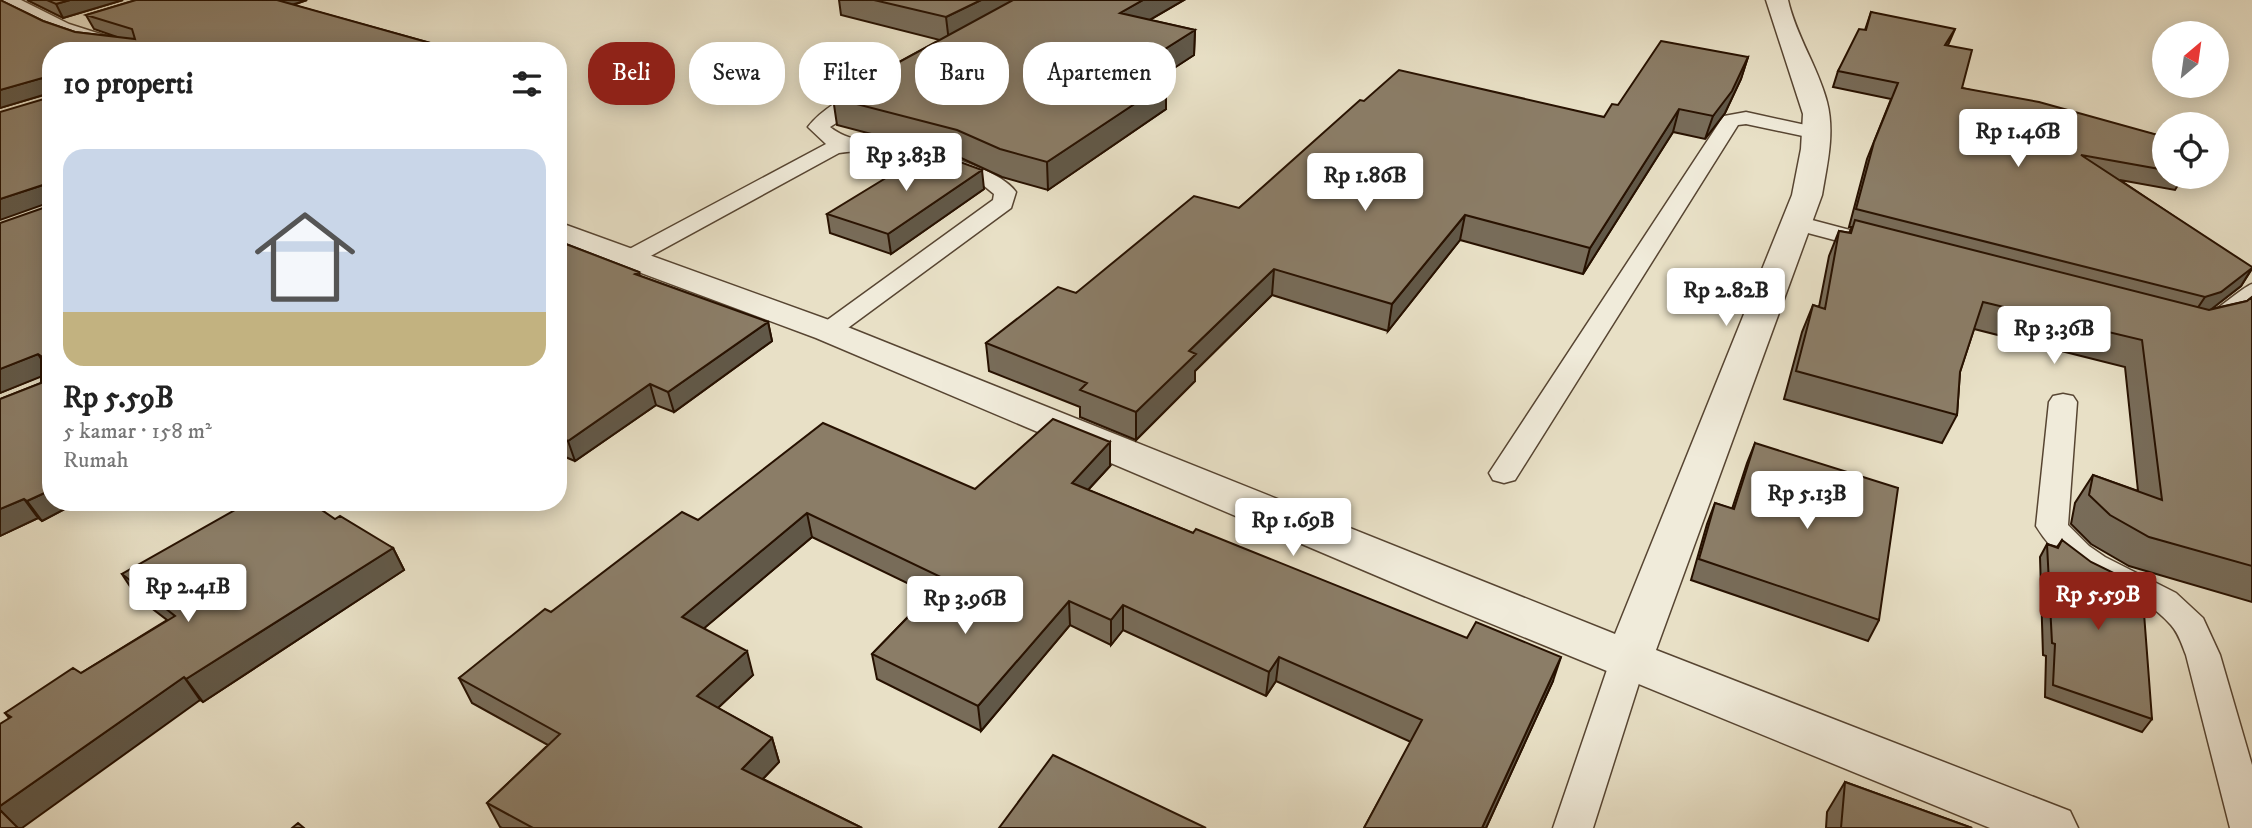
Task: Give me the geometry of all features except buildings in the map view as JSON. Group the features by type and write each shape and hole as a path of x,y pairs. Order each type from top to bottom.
{"street":[{"path":"1629,658 1807,195 1817,133 1813,102 1791,48 1777,0"},
{"path":"9,7 61,29 101,42"},
{"path":"61,29 101,16"},
{"path":"567,235 828,331 1452,589 2051,828"}],"lane":[{"path":"841,145 818,127 849,105"},
{"path":"1504,473 1731,120 1752,119 1817,133"},
{"path":"628,259 841,145 874,145 1000,185 1006,198 1003,204 828,331"},
{"path":"1797,223 1891,248"},
{"path":"2184,324 2205,327 2214,324 2225,318 2252,291"},
{"path":"2063,402 2052,526 2060,540 2073,552 2157,597 2180,614 2191,628 2203,655 2250,828"},
{"path":"1573,828 1629,658"}]}
